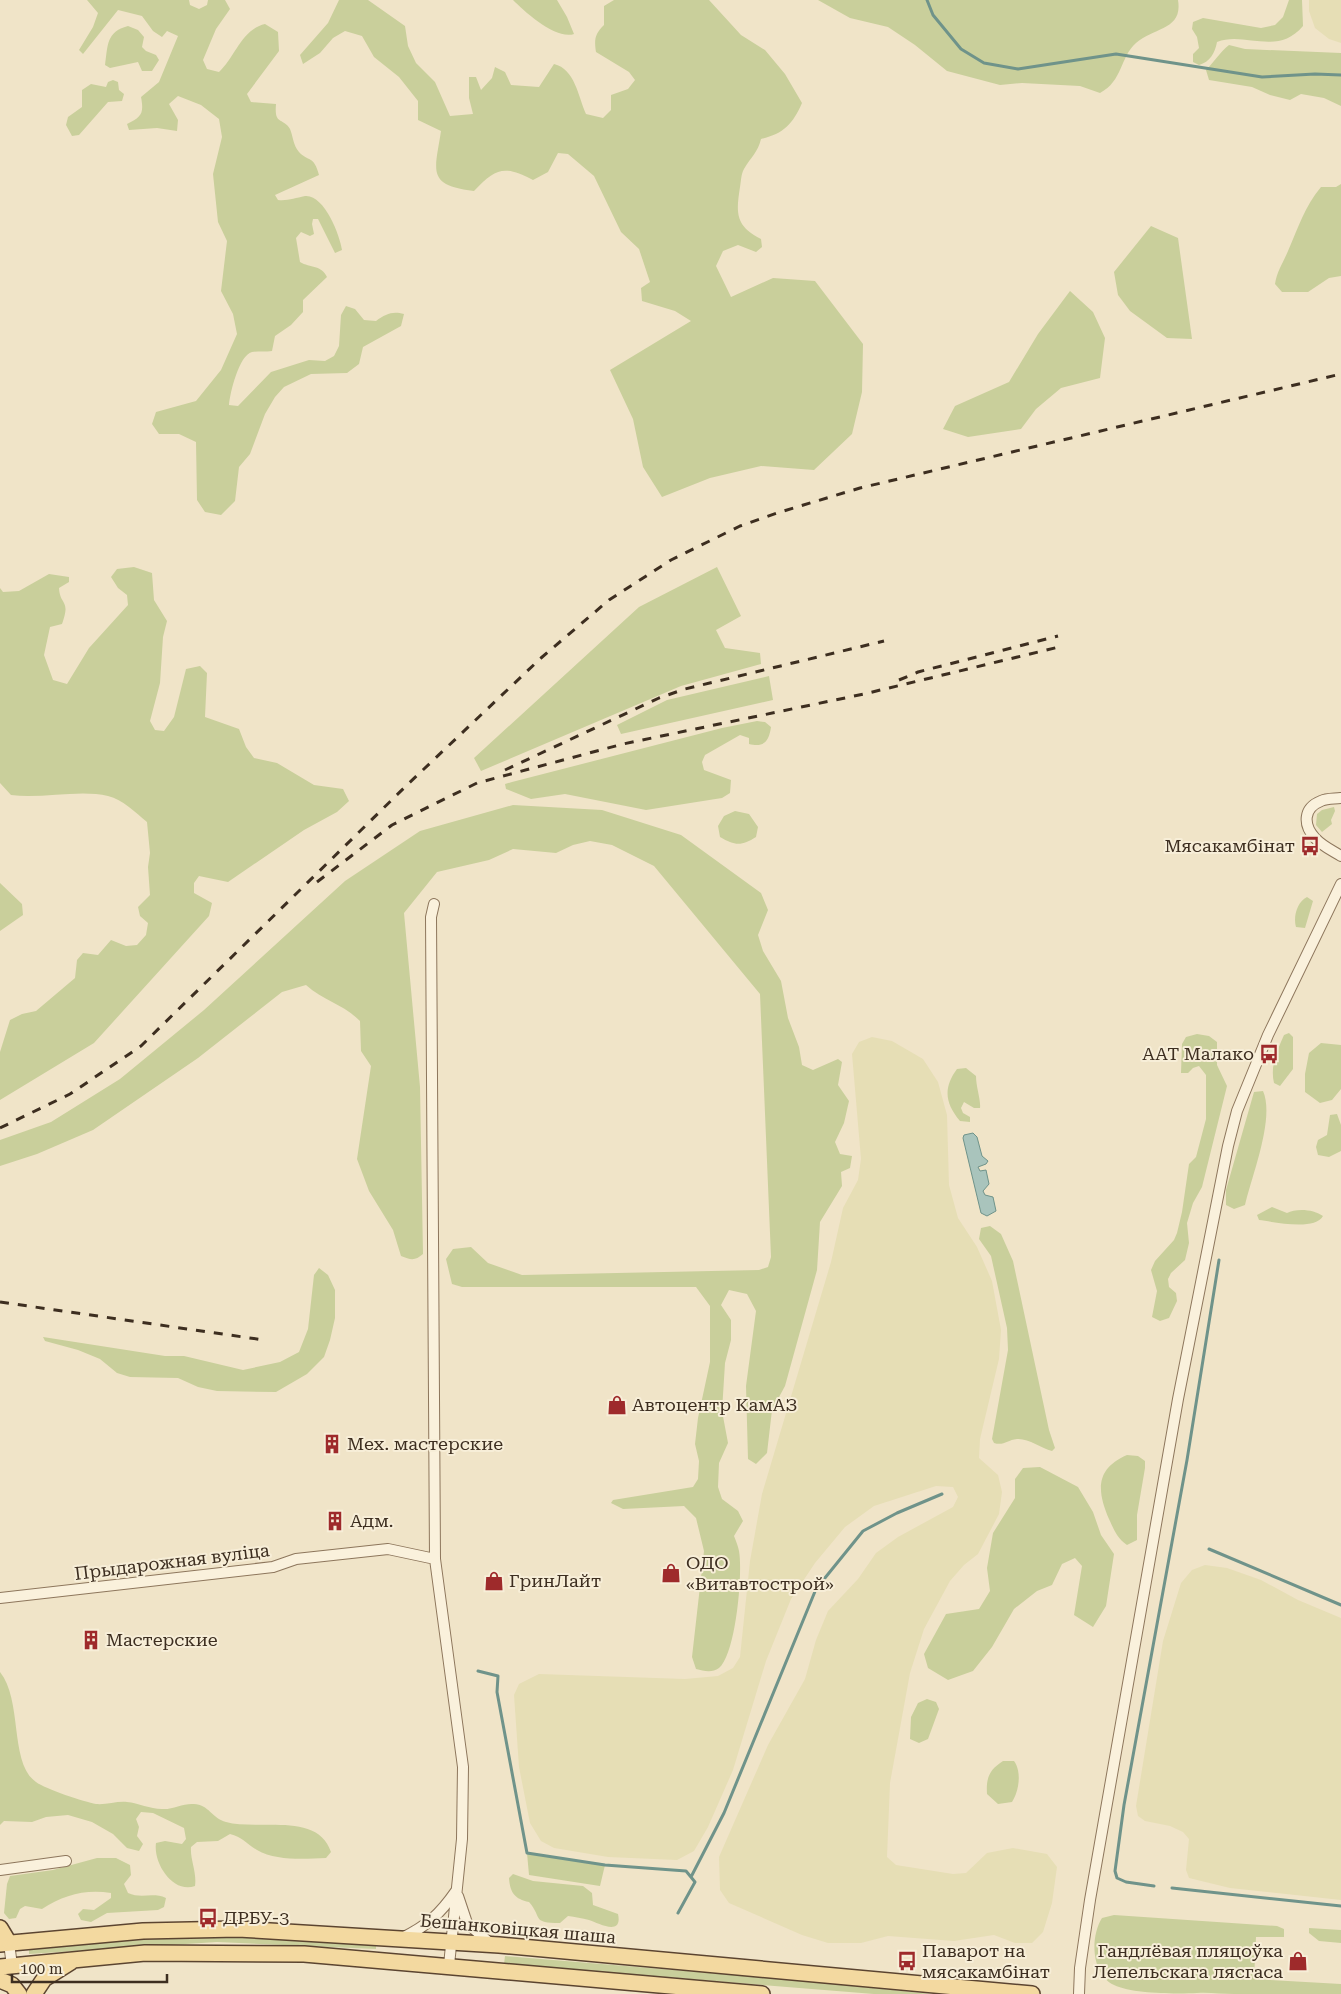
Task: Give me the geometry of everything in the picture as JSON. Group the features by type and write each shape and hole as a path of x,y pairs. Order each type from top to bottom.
{"main road":[{"path":"0,1928 5,1944"},
{"name":"Бешанковіцкая шаша","path":"5,1944 143,1931 206,1929 401,1938 492,1944 1032,1994"},
{"path":"6,1967 76,1959 170,1952 304,1954 449,1965 762,1994"},
{"path":"34,1994 44,1979 76,1959"},
{"path":"0,1980 12,1985 19,1994"}],"street":[{"path":"1341,798 1321,801 1308,810 1306,818 1307,829 1316,840 1341,856"},
{"path":"1079,1994 1080,1968 1090,1900 1136,1647 1178,1399 1228,1146 1237,1112 1268,1036 1341,884"},
{"path":"434,904 431,917 435,1559 463,1767 462,1838 449,1965"},
{"name":"Прыдарожная вуліца","path":"0,1598 273,1568 296,1559 388,1549 435,1559"},
{"path":"0,1870 66,1861"},
{"path":"401,1938 419,1930 442,1911 456,1890"},
{"path":"456,1890 467,1923 492,1944"},
{"path":"5,1944 6,1967"}],"shaded area":[{"path":"1309,0 1341,0 1341,43 1329,39 1315,28 1309,11"},
{"path":"872,1037 892,1041 923,1059 938,1082 947,1115 949,1185 958,1218 977,1247 992,1281 1001,1330 999,1359 980,1439 979,1458 998,1475 1002,1492 999,1514 978,1554 964,1565 950,1581 924,1629 910,1673 890,1783 887,1857 896,1865 953,1874 966,1873 987,1853 1013,1848 1047,1854 1057,1867 1052,1903 1043,1932 1032,1943 1015,1943 994,1935 954,1941 888,1936 861,1943 828,1943 802,1935 729,1903 720,1890 719,1857 768,1745 805,1679 816,1640 828,1611 858,1579 876,1553 898,1537 953,1507 958,1497 953,1487 936,1486 874,1506 845,1527 815,1563 791,1599 766,1661 733,1770 708,1827 694,1851 677,1860 608,1857 554,1848 541,1841 530,1823 519,1767 514,1695 519,1684 539,1674 685,1679 718,1676 733,1668 740,1657 750,1561 762,1494 831,1262 843,1208 858,1180 861,1159 852,1054 859,1042"},
{"path":"1205,1565 1227,1568 1261,1580 1298,1600 1341,1618 1341,1900 1230,1888 1189,1878 1186,1870 1189,1839 1183,1832 1170,1826 1145,1821 1138,1816 1136,1806 1163,1641 1181,1583 1192,1570"}],"green space":[{"path":"87,0 189,0 190,5 199,9 207,5 208,0 225,0 230,9 216,29 203,60 207,69 219,72 245,37 257,27 265,24 278,32 279,51 247,94 251,102 276,104 276,115 290,129 297,149 315,164 319,175 275,195 278,200 305,196 319,201 330,217 342,250 335,253 318,219 313,219 314,234 310,236 301,232 296,238 300,262 322,270 327,277 303,300 303,312 291,325 275,336 272,351 252,352 243,360 233,384 229,405 238,406 271,372 309,360 325,361 334,356 339,346 341,315 346,306 355,309 364,320 376,321 389,314 404,314 401,326 363,347 359,364 347,373 311,374 284,387 275,397 265,414 250,454 239,467 235,501 221,515 205,512 197,500 196,442 179,434 159,434 152,424 156,412 196,401 221,370 237,334 233,314 221,291 227,241 218,222 213,174 222,137 219,119 201,105 178,96 169,104 178,120 177,131 157,128 129,130 127,124 141,114 141,97 159,82 178,36 167,31 162,37 153,31 142,16 118,10 83,54 79,50 93,27 98,13"},
{"path":"339,0 368,0 405,26 408,46 416,63 435,82 450,116 473,114 469,98 469,77 476,77 481,90 492,78 495,67 505,72 511,85 539,87 554,64 567,71 571,77 586,114 603,118 611,110 611,95 628,89 635,80 629,72 596,52 596,37 604,25 604,6 614,0 709,0 741,35 765,50 785,74 802,103 795,117 786,127 769,137 761,139 760,144 742,173 738,204 739,218 746,229 761,239 762,247 756,252 738,245 723,251 716,266 731,297 773,278 815,281 863,344 862,392 852,434 814,470 761,466 710,478 662,497 643,467 633,419 610,370 691,321 675,311 642,301 641,288 650,282 639,249 621,232 594,176 568,154 558,153 548,172 533,180 515,172 501,171 488,177 474,191 448,185 437,174 436,166 441,131 418,120 418,101 399,77 374,57 362,36 345,31 333,38 320,53 303,64 300,55 328,23"},
{"path":"513,0 557,0 574,34 559,33 541,24"},
{"path":"818,0 1178,0 1178,10 1172,23 1136,43 1127,55 1113,82 1100,93 1080,86 1022,83 1000,85 947,71 915,45 888,27 850,18"},
{"path":"1289,0 1302,0 1303,26 1293,35 1283,40 1272,42 1228,39 1217,42 1215,50 1206,62 1199,65 1193,62 1193,54 1199,48 1197,37 1192,29 1193,22 1203,18 1261,28 1275,25 1283,17"},
{"path":"128,26 138,30 144,37 142,47 156,55 159,60 152,71 142,71 138,62 110,68 105,65 109,40 116,32"},
{"path":"1229,45 1245,49 1341,53 1341,106 1324,98 1301,94 1290,100 1270,95 1252,87 1209,80 1206,70"},
{"path":"113,80 118,82 119,90 124,94 122,101 108,102 79,135 72,136 66,125 68,117 82,107 82,90 91,84 106,87 108,82"},
{"path":"1341,184 1341,276 1329,278 1308,292 1282,292 1275,284 1277,275 1306,210 1321,187 1336,187"},
{"path":"1151,226 1178,238 1192,339 1167,338 1130,311 1118,295 1114,272"},
{"path":"1070,291 1093,312 1105,338 1100,378 1061,388 1036,409 1021,429 968,437 943,429 955,406 1009,382 1038,334"},
{"path":"134,567 152,573 154,600 167,621 163,637 160,683 150,721 155,730 164,731 174,717 186,669 200,666 207,673 205,717 239,729 246,747 254,758 277,763 314,785 343,789 349,801 337,812 304,830 228,882 199,876 194,883 194,893 212,903 209,916 94,1043 0,1100 0,1052 10,1020 22,1014 36,1011 75,978 77,960 83,953 98,955 111,940 126,946 137,945 146,935 148,923 140,916 138,907 150,895 148,867 150,853 147,822 119,800 108,796 85,793 35,796 11,795 0,783 0,588 3,592 19,591 49,574 69,577 69,582 59,588 65,606 62,624 50,627 44,655 53,680 67,684 89,648 128,605 127,595 118,588 111,577 117,569"},
{"path":"717,567 741,616 716,630 725,648 760,653 761,664 681,686 481,771 474,758 639,607"},
{"path":"769,676 773,700 621,734 617,725 667,700"},
{"path":"757,721 765,722 771,727 767,740 762,744 749,744 749,738 740,735 705,755 702,762 704,770 731,780 730,793 722,798 646,810 565,794 531,799 506,789 505,784 512,782 722,728"},
{"path":"513,805 602,810 681,835 761,893 768,910 758,935 763,951 781,981 788,1018 799,1047 802,1065 813,1070 838,1059 842,1062 838,1085 849,1101 844,1123 835,1142 840,1154 852,1156 850,1168 841,1172 842,1186 820,1222 817,1270 785,1386 772,1410 767,1453 756,1464 748,1459 746,1386 756,1311 747,1294 729,1290 721,1305 731,1320 731,1340 725,1363 722,1411 728,1443 719,1463 718,1487 722,1499 738,1511 743,1521 734,1536 739,1549 740,1576 734,1630 725,1660 714,1671 696,1669 692,1657 704,1551 696,1518 684,1506 623,1509 611,1503 613,1500 693,1487 698,1479 699,1461 695,1444 698,1418 710,1362 710,1306 696,1287 462,1287 452,1284 446,1259 453,1249 471,1247 488,1263 522,1275 759,1270 768,1267 771,1257 760,994 654,866 612,845 590,841 573,845 556,853 513,849 489,860 437,872 404,913 420,1087 423,1254 418,1258 410,1259 401,1256 393,1230 369,1191 357,1159 371,1066 361,1051 360,1021 347,1010 306,985 282,992 198,1058 93,1130 37,1154 0,1166 0,1140 51,1122 120,1079 204,1010 345,881 420,831"},
{"path":"1334,807 1332,824 1322,832 1316,825 1317,814 1322,810"},
{"path":"735,811 749,814 758,827 756,837 738,844 720,837 718,826 724,816"},
{"path":"0,883 22,904 23,915 0,931"},
{"path":"1307,897 1313,901 1305,928 1296,927 1297,910 1301,902"},
{"path":"1289,1033 1293,1037 1293,1069 1280,1086 1274,1083 1274,1065 1284,1035"},
{"path":"1197,1034 1209,1036 1217,1042 1217,1065 1227,1086 1202,1187 1193,1203 1187,1223 1189,1243 1185,1260 1171,1273 1168,1279 1169,1287 1176,1293 1177,1301 1169,1318 1160,1321 1152,1317 1157,1291 1151,1270 1155,1261 1174,1240 1177,1233 1189,1164 1196,1157 1206,1119 1206,1075 1199,1066 1193,1068 1188,1073 1181,1073 1182,1044 1186,1037"},
{"path":"1321,1043 1341,1045 1341,1089 1332,1100 1320,1103 1305,1092 1305,1074 1309,1053"},
{"path":"966,1068 976,1076 980,1105 980,1108 974,1108 964,1102 961,1108 963,1113 970,1117 970,1122 960,1121 951,1108 948,1095 952,1076 957,1069"},
{"path":"1263,1091 1266,1102 1266,1116 1261,1147 1245,1205 1234,1209 1226,1205 1226,1190 1254,1092"},
{"path":"1337,1114 1341,1125 1341,1151 1329,1157 1318,1155 1316,1147 1318,1140 1327,1135 1330,1115"},
{"path":"1272,1207 1287,1213 1295,1210 1305,1210 1323,1216 1319,1221 1303,1224 1284,1224 1259,1220 1257,1215"},
{"path":"990,1226 1001,1234 1013,1261 1049,1430 1055,1448 1052,1451 1021,1439 1000,1444 994,1443 992,1439 1008,1350 1007,1328 991,1256 979,1239 981,1228"},
{"path":"319,1268 328,1275 335,1290 335,1318 330,1340 324,1357 307,1374 276,1392 217,1391 198,1387 178,1378 130,1377 117,1373 100,1359 78,1350 45,1341 43,1337 165,1356 184,1356 243,1370 280,1362 299,1352 308,1329 314,1275"},
{"path":"1127,1455 1138,1456 1145,1461 1145,1468 1137,1515 1137,1540 1127,1545 1118,1537 1113,1527 1105,1509 1101,1490 1104,1474 1109,1467"},
{"path":"1040,1467 1078,1487 1093,1512 1101,1535 1114,1554 1106,1606 1093,1627 1074,1615 1082,1566 1075,1558 1062,1564 1052,1585 1037,1591 1014,1609 992,1647 973,1671 948,1680 928,1668 924,1654 946,1614 979,1609 990,1591 987,1568 993,1533 1015,1498 1015,1479 1023,1468"},
{"path":"0,1672 7,1684 12,1699 22,1761 28,1773 41,1785 65,1795 96,1804 127,1802 159,1809 168,1809 186,1804 194,1804 203,1806 217,1818 226,1822 300,1827 313,1831 324,1839 331,1852 326,1858 281,1858 265,1854 230,1834 218,1841 197,1842 191,1847 195,1886 187,1887 172,1881 166,1875 161,1868 156,1851 156,1843 165,1841 182,1844 186,1839 184,1828 153,1813 141,1812 136,1819 139,1827 137,1836 143,1844 139,1851 127,1848 113,1834 92,1822 68,1815 46,1817 32,1822 4,1821 0,1825"},
{"path":"927,1699 936,1702 939,1709 928,1739 919,1743 910,1739 911,1717 918,1703"},
{"path":"1003,1761 1014,1761 1018,1770 1019,1782 1012,1802 998,1804 987,1794 987,1783 989,1775 994,1768"},
{"path":"527,1853 605,1865 600,1886 529,1875"},
{"path":"97,1858 116,1858 130,1865 131,1875 124,1884 128,1893 133,1895 161,1896 166,1898 164,1907 158,1910 107,1913 91,1922 81,1920 78,1914 83,1909 94,1910 111,1898 111,1893 92,1892 75,1894 58,1900 42,1909 25,1906 20,1909 16,1918 9,1919 4,1913 7,1884 10,1876 53,1870"},
{"path":"513,1874 533,1881 583,1886 592,1893 593,1905 618,1914 619,1921 617,1925 609,1927 586,1919 568,1916 560,1923 541,1921 529,1902 514,1895 509,1878"},
{"path":"1114,1915 1277,1926 1284,1929 1284,1937 1256,1937 1254,1979 1341,1984 1341,1994 1167,1993 1143,1992 1122,1988 1106,1980 1101,1973 1097,1964 1094,1945 1098,1926 1102,1918"},
{"path":"1309,1928 1341,1930 1341,1943 1319,1941 1309,1933"},
{"path":"213,1935 376,1943 376,1949 217,1942 29,1954 29,1948"},
{"path":"505,1956 805,1981 931,1994 874,1994 504,1964"}],"water":[{"path":"973,1133 977,1137 982,1156 988,1161 986,1164 978,1167 980,1171 986,1170 989,1184 983,1191 985,1195 993,1197 996,1211 987,1216 981,1213 963,1138 964,1135"}],"waterway":[{"path":"927,0 933,15 961,49 984,63 1018,69 1116,54 1262,77 1315,74 1341,75"},
{"path":"1154,1886 1126,1882 1117,1878 1115,1871 1124,1805 1187,1460 1219,1260"},
{"path":"691,1877 724,1813 816,1589 863,1531 897,1513 942,1494"},
{"path":"1209,1549 1341,1605"},
{"path":"478,1671 498,1676 497,1692 527,1853 605,1865 686,1871 695,1882 678,1913"},
{"path":"1172,1888 1341,1906"}],"railway":[{"path":"0,1128 70,1094 141,1046 406,786 541,658 609,600 671,560 740,526 860,488 1341,374"},
{"path":"899,680 918,672 1058,636"},
{"path":"505,770 659,698 685,689 884,641"},
{"path":"317,882 392,825 477,783 623,744 864,694 1059,647"},
{"path":"0,1302 264,1340"}],"place":[{"name":"Мясакамбінат","path":"1310,846"},
{"name":"ААТ Малако","path":"1269,1054"},
{"name":"Автоцентр КамАЗ","path":"617,1405"},
{"name":"Мех. мастерские","path":"332,1444"},
{"name":"Адм.","path":"335,1521"},
{"name":"ОДО «Витавтострой»","path":"671,1573"},
{"name":"ГринЛайт","path":"494,1581"},
{"name":"Мастерские","path":"91,1640"},
{"name":"ДРБУ-3","path":"208,1918"},
{"name":"Паварот на мясакамбінат","path":"907,1961"},
{"name":"Гандлёвая пляцоўка Лепельскага лясгаса","path":"1298,1961"}]}
